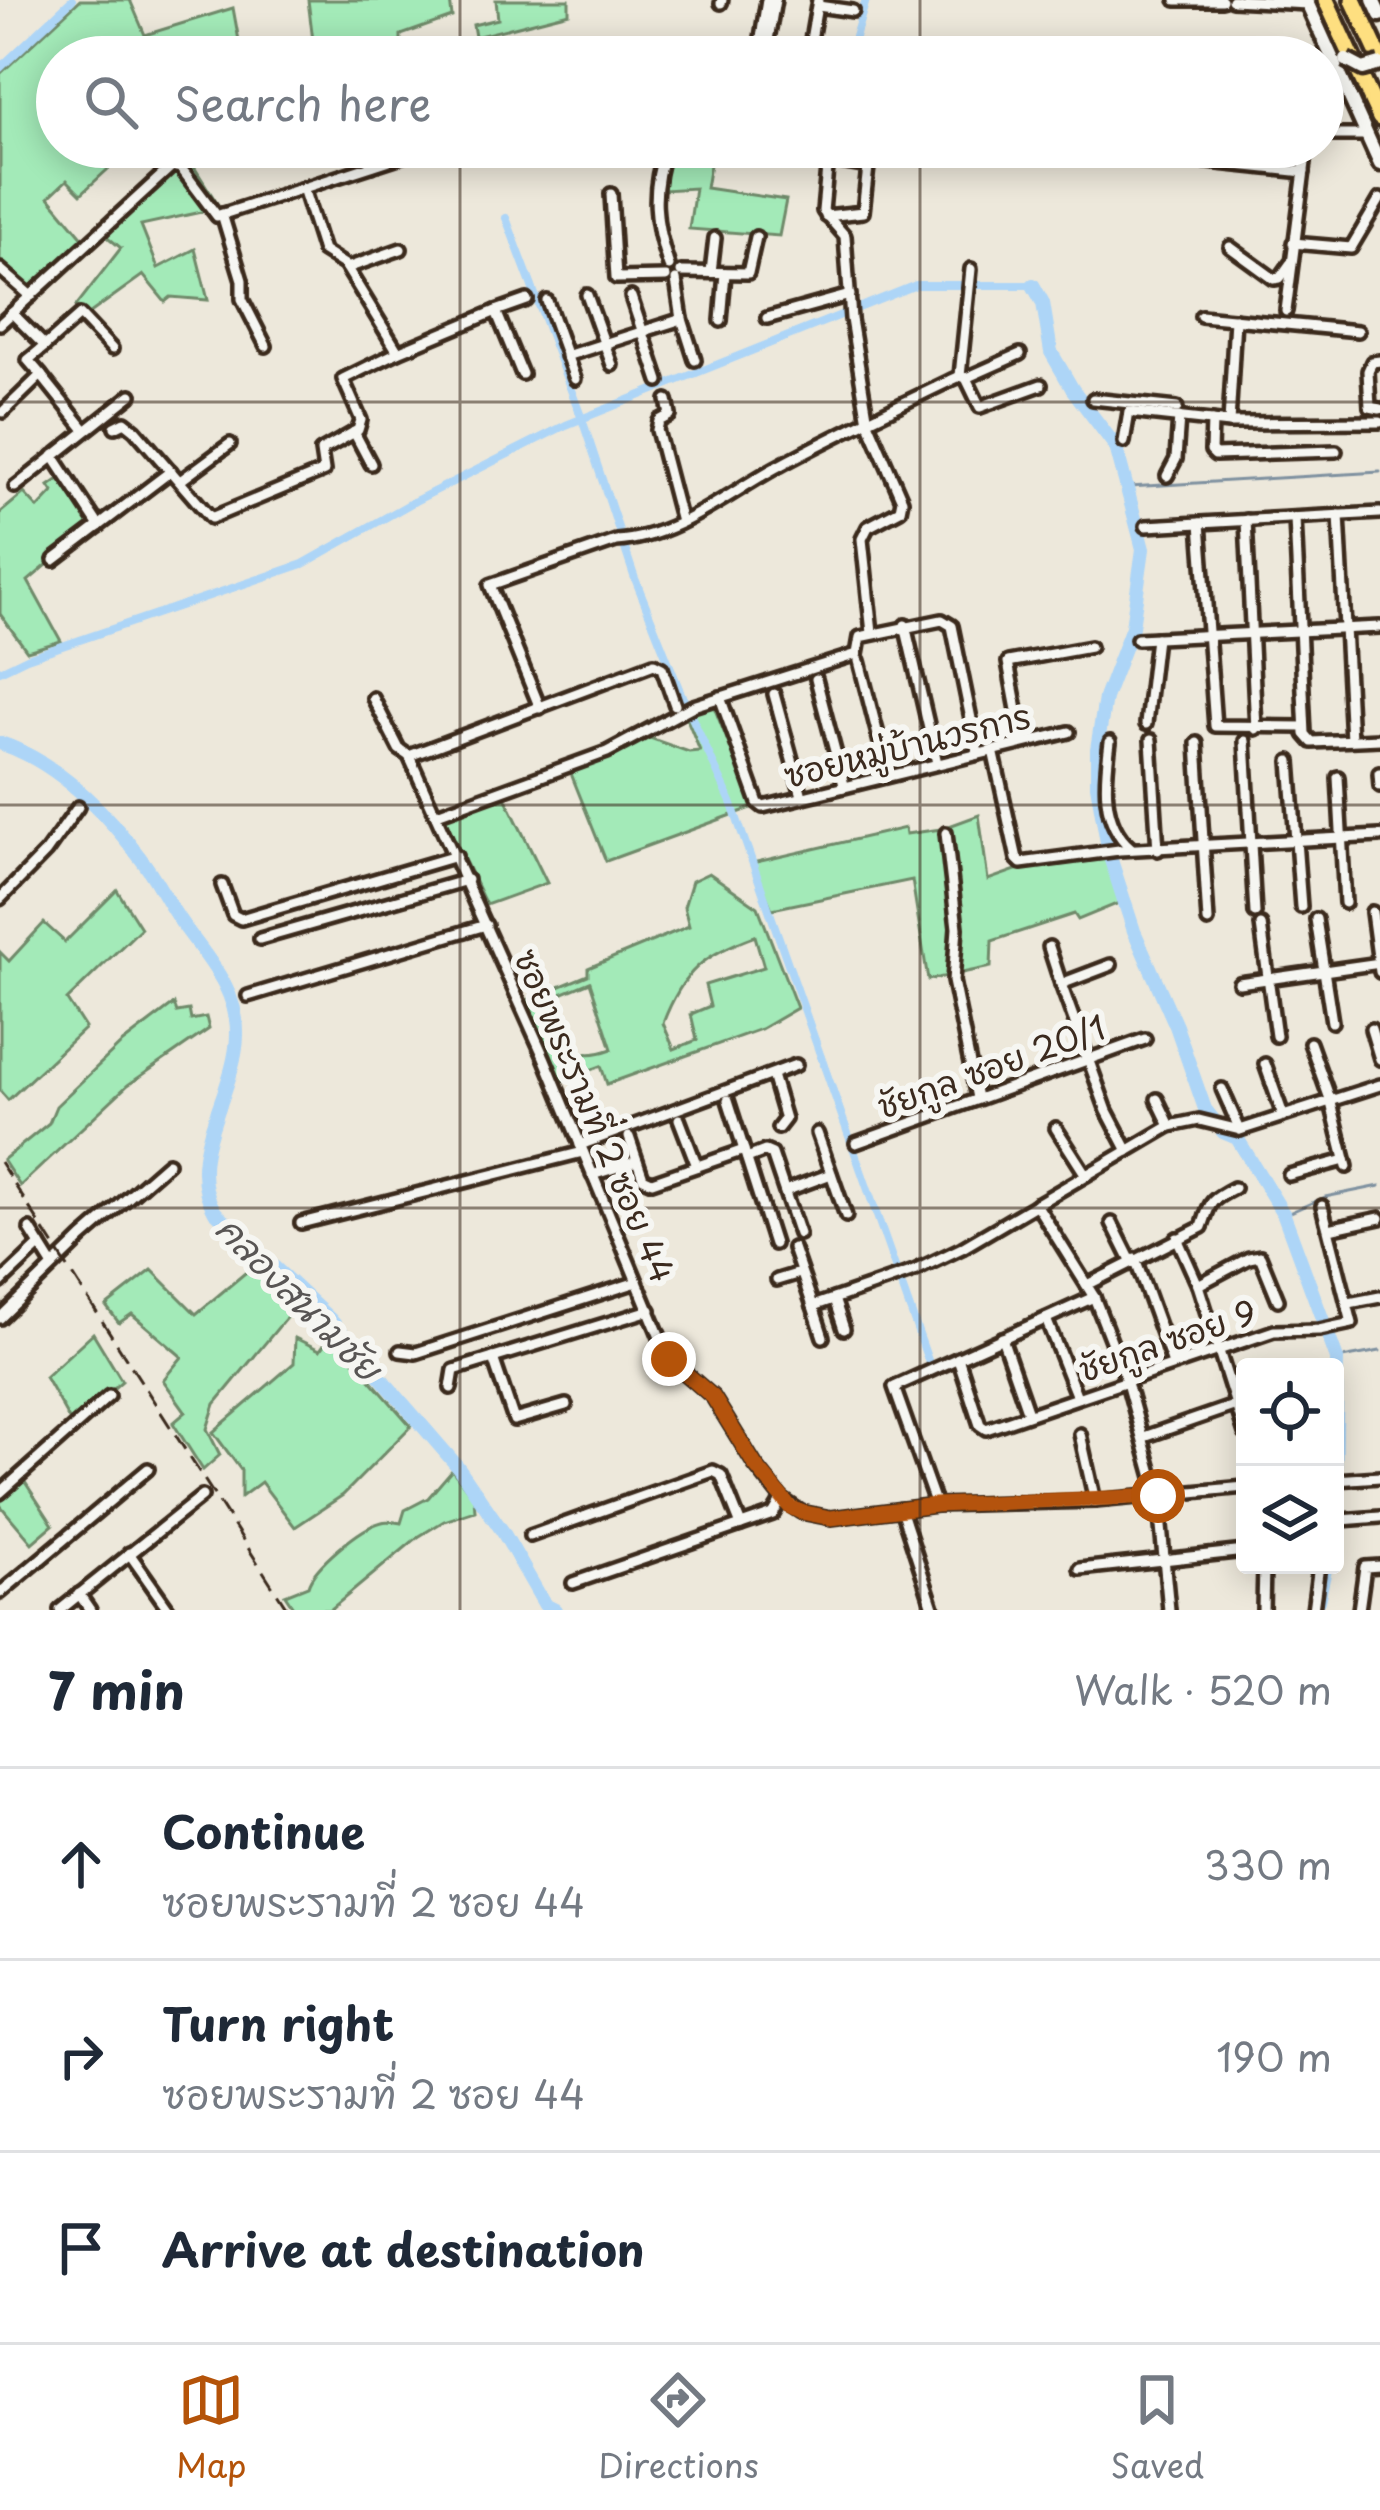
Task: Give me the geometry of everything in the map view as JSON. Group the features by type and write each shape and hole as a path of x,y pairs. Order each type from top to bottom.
{"highway":[{"path":"1337,0 1380,94"},
{"path":"1356,0 1380,49"},
{"path":"1356,0 1380,61"},
{"path":"1314,1 1334,36"},
{"path":"1344,54 1380,118"},
{"path":"1344,70 1374,135"}],"main road":[{"path":"1373,0 1380,15"},
{"path":"1314,1 1329,36"},
{"path":"1344,68 1363,69 1380,61"},
{"path":"1374,135 1380,164"}],"street":[{"path":"765,36 771,0"},
{"path":"1176,0 1222,0"},
{"path":"1232,0 1314,1"},
{"path":"812,36 818,3 853,10"},
{"path":"0,323 170,168"},
{"path":"181,168 217,216 364,168"},
{"path":"660,168 654,208 695,360"},
{"path":"827,168 823,207 826,216 843,230 851,320 868,422 902,500 900,510 868,526 862,539 872,632"},
{"path":"826,216 862,212 868,168"},
{"path":"1264,168 1304,172"},
{"path":"1286,311 1304,168"},
{"path":"303,188 323,251 347,268 398,352"},
{"path":"611,194 616,278 748,273 756,237"},
{"path":"1293,243 1351,248 1380,199"},
{"path":"222,214 242,280 242,299 266,346"},
{"path":"711,272 715,238"},
{"path":"1229,247 1267,277 1280,278 1291,264"},
{"path":"347,268 401,249"},
{"path":"0,269 31,296"},
{"path":"971,269 963,377 980,407 1041,385"},
{"path":"721,321 725,273"},
{"path":"586,295 612,365"},
{"path":"631,296 659,381"},
{"path":"115,427 127,423 207,514 218,518 324,471 321,452 361,426 343,379 527,300"},
{"path":"547,301 575,379"},
{"path":"767,319 850,301"},
{"path":"496,311 522,374"},
{"path":"11,313 45,346"},
{"path":"85,430 28,360 80,315 112,349"},
{"path":"1201,316 1358,331"},
{"path":"566,356 682,319"},
{"path":"1229,423 1235,320"},
{"path":"539,708 490,585 616,542 638,540 681,522 868,422 1020,354"},
{"path":"1380,361 1372,362 1368,371 1369,404 1380,409"},
{"path":"3,412 41,375"},
{"path":"15,487 131,395"},
{"path":"1093,399 1229,423 1380,422"},
{"path":"667,400 670,415 658,421 657,430 681,522"},
{"path":"1124,442 1129,412 1140,409"},
{"path":"1166,476 1176,459 1178,413"},
{"path":"1211,421 1215,455 1336,451"},
{"path":"354,432 371,464"},
{"path":"180,481 230,444"},
{"path":"53,456 99,526"},
{"path":"54,560 171,470"},
{"path":"1146,526 1380,513"},
{"path":"1340,515 1351,740"},
{"path":"1295,518 1307,740 1380,739"},
{"path":"1246,520 1256,729"},
{"path":"1199,523 1215,727 1304,727"},
{"path":"888,774 858,658 860,637 872,632 942,620 952,626 978,753"},
{"path":"904,626 937,763"},
{"path":"1137,639 1380,627"},
{"path":"1146,724 1156,638"},
{"path":"1022,742 1008,662 1090,647"},
{"path":"437,814 608,752 684,707 858,658"},
{"path":"409,756 654,664 662,668 684,707"},
{"path":"816,680 844,784"},
{"path":"774,694 802,796"},
{"name":"ซอยหมู่บ้านวรการ","path":"720,697 758,803 770,806 1069,731"},
{"name":"ซอยพระรามที่ 2 ซอย 44","path":"374,698 399,749 409,756 467,880 673,1365 713,1397 782,1499"},
{"path":"1151,740 1158,850"},
{"path":"1245,741 1256,913"},
{"path":"1110,742 1107,801 1117,835 1132,849"},
{"path":"1197,742 1208,921"},
{"path":"993,750 1021,863 1104,851 1380,836"},
{"path":"1290,761 1301,907"},
{"path":"1379,773 1380,786"},
{"path":"1338,777 1345,903"},
{"path":"0,899 46,852 77,807"},
{"path":"946,833 957,928 953,981 977,1098"},
{"path":"222,885 233,915 241,919 456,856"},
{"path":"260,940 467,880"},
{"path":"1372,912 1380,972"},
{"path":"1316,919 1332,1022"},
{"path":"248,996 486,925"},
{"path":"1261,925 1276,1036"},
{"path":"1048,947 1106,1112 1128,1151"},
{"path":"1239,983 1379,963"},
{"path":"1061,984 1111,965"},
{"path":"1371,1029 1380,1059"},
{"name":"ชัยกูล ซอย 20/1","path":"856,1143 1145,1039"},
{"path":"1289,1175 1346,1164 1310,1043"},
{"path":"1265,1064 1283,1115"},
{"path":"302,1223 581,1149 796,1065"},
{"path":"772,1075 785,1119 778,1128"},
{"path":"813,1306 896,1278 962,1248 1170,1126 1199,1120 1235,1129 1380,1085"},
{"path":"1222,1088 1235,1129"},
{"path":"1156,1099 1170,1126"},
{"path":"728,1100 774,1244"},
{"path":"680,1118 697,1166"},
{"path":"1056,1129 1086,1175"},
{"path":"817,1133 846,1216"},
{"path":"629,1137 643,1178 652,1182 745,1154 772,1154 800,1234"},
{"path":"592,1175 637,1161"},
{"path":"0,1318 168,1162"},
{"path":"785,1191 831,1174"},
{"path":"1088,1285 1202,1227 1212,1199 1234,1188"},
{"path":"1036,1204 1088,1285 1126,1379 1158,1496 1169,1610"},
{"path":"1322,1206 1349,1304 1380,1297"},
{"path":"1329,1229 1380,1218"},
{"path":"1112,1223 1133,1260 1173,1364"},
{"path":"30,1229 53,1266"},
{"path":"1177,1238 1236,1392"},
{"path":"0,1283 40,1245"},
{"path":"793,1248 823,1337"},
{"path":"1198,1285 1260,1256 1278,1300"},
{"path":"777,1280 800,1273"},
{"path":"400,1352 416,1353 637,1282"},
{"path":"936,1505 894,1387 1094,1297"},
{"path":"834,1298 844,1329"},
{"name":"ชัยกูล ซอย 9","path":"958,1358 980,1425 986,1429 1278,1330 1319,1330 1352,1322 1349,1304"},
{"path":"452,1388 454,1370 650,1310"},
{"path":"1046,1319 1077,1397"},
{"path":"1002,1338 1028,1413"},
{"path":"493,1358 514,1420 566,1406"},
{"path":"0,1493 109,1396"},
{"path":"1144,1437 1236,1406"},
{"path":"1080,1434 1095,1501"},
{"path":"0,1593 148,1468"},
{"path":"530,1535 713,1471 722,1475 741,1525"},
{"path":"1344,1480 1380,1477"},
{"path":"573,1583 773,1514 782,1499 801,1512 831,1518 936,1505 1095,1501 1236,1487"},
{"path":"60,1610 202,1496"},
{"path":"901,1509 934,1610"},
{"path":"1344,1520 1380,1517"},
{"path":"129,1552 169,1610"},
{"path":"1080,1569 1236,1552"},
{"path":"1359,1610 1365,1567 1380,1566"},
{"path":"1262,1610 1264,1574"},
{"path":"1313,1610 1318,1574"},
{"path":"80,1594 90,1610"}],"green space":[{"path":"80,0 130,0 145,35 233,8 238,36 41,36"},
{"path":"308,0 450,0 452,17 401,36 312,36"},
{"path":"496,0 569,0 569,13 475,36 473,25 498,19"},
{"path":"36,41 36,168 109,168 81,194 67,180 49,197 84,239 29,291 0,266 0,74"},
{"path":"154,168 195,168 220,208 141,225 158,268 195,249 208,300 171,297 165,302 143,275 86,316 76,306 121,248 105,235 163,179"},
{"path":"667,168 709,168 706,188 786,200 779,236 689,229 695,188 663,190"},
{"path":"62,477 94,525 28,581 61,641 27,651 0,614 0,513 24,493 38,508 53,492 49,486"},
{"path":"712,702 754,807 606,861 570,771 650,738 689,752 700,751 685,714"},
{"path":"503,793 547,883 486,905 443,816"},
{"path":"979,815 988,880 1019,869 1019,863 1039,867 1105,858 1124,901 1078,920 1074,914 992,941 991,967 928,980 912,880 772,909 752,863 905,828 906,834 941,829"},
{"path":"709,873 758,907 797,1008 761,1029 607,1084 601,1066 558,1082 527,1000 588,975 588,968 689,926 684,907 692,881","holes":["755,936 764,967 705,985 710,1006 691,1014 697,1040 674,1049 663,1023 678,990 708,958","590,982 612,1049 596,1053 569,1044 551,998"]},
{"path":"117,890 141,928 67,1000 85,1028 8,1100 0,1091 0,952 9,961 44,923 65,942"},
{"path":"174,1004 177,1012 189,1010 191,1020 206,1017 209,1029 128,1085 20,1186 3,1160 49,1123 56,1106 120,1045"},
{"path":"257,1263 300,1301 215,1404 207,1429 220,1455 203,1470 173,1423 186,1412 163,1380 182,1357 132,1314 119,1323 106,1306 152,1270 196,1314"},
{"path":"93,1333 122,1381 72,1425 45,1377"},
{"path":"329,1337 411,1426 343,1495 295,1527 261,1482 241,1497 241,1470 213,1432 294,1363 295,1338 320,1350"},
{"path":"452,1470 474,1498 475,1511 444,1521 418,1537 330,1610 295,1610 285,1595 308,1586 328,1559 362,1531 384,1521 401,1523 405,1510 428,1498"},
{"path":"23,1479 53,1525 32,1543 0,1505 0,1499"}],"waterway":[{"path":"0,68 72,0"},
{"path":"855,36 866,0"},
{"path":"506,218 582,419 634,576 731,802 929,1363"},
{"path":"0,671 303,564 566,425 916,285 1033,285"},
{"path":"1033,285 1043,303 1051,352 1116,447 1143,549 1132,627 1105,698 1097,749 1097,785 1109,854 1134,931 1176,1026 1205,1109 1223,1132 1237,1138 1284,1215 1337,1359 1336,1466"},
{"path":"1129,487 1380,472"},
{"name":"คลองสนามชัย","path":"0,743 60,775 112,823 226,988 237,1035 204,1169 215,1212 330,1319 458,1467 545,1605 555,1610"},
{"path":"1284,1215 1325,1197 1380,1186"},
{"path":"1342,1358 1380,1351"},
{"path":"1318,1601 1324,1574"}],"railway":[{"path":"0,1162 288,1610"}],"route":[{"path":"669,1359 713,1397 755,1465 790,1507 801,1512 831,1518 936,1505 1158,1496"}]}
